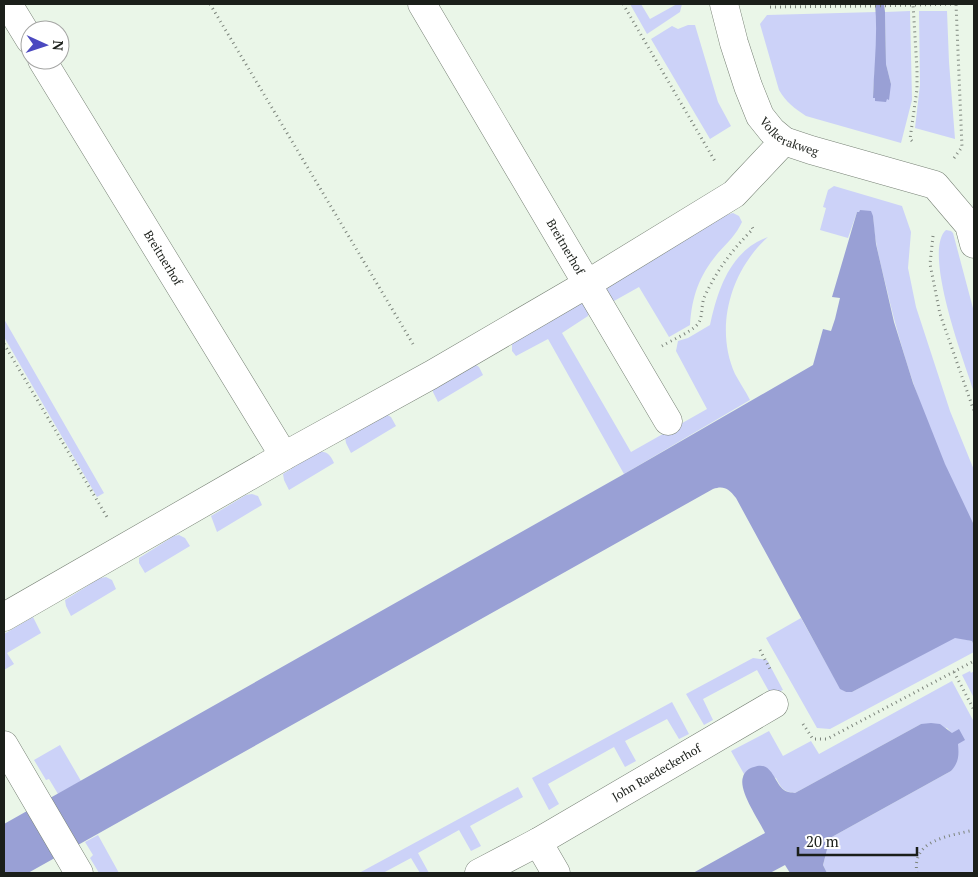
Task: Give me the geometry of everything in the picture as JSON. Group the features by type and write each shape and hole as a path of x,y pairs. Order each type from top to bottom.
{"street":[{"path":"8,4 20,24"},
{"name":"Breitnerhof","path":"422,4 668,421"},
{"name":"Volkerakweg","path":"724,4 748,86 760,116 772,131 784,141 810,150 935,185"},
{"name":"Breitnerhof","path":"48,70 284,456"},
{"name":"Breitnerhof","path":"4,617 284,456 431,375 587,284 734,194 784,141"},
{"path":"935,185 968,225 974,244"},
{"name":"John Raedeckerhof","path":"479,873 538,842 774,704"},
{"path":"4,745 76,869"},
{"path":"538,842 556,873"}],"path":[{"path":"210,4 431,375"},
{"path":"623,4 753,229 733,250 712,280 703,301 700,322 695,327 634,362"},
{"path":"770,7 957,4 962,147 935,185 939,222 933,238 930,264 940,314 974,411"},
{"path":"913,5 917,89 910,140 918,144"},
{"path":"4,344 125,548"},
{"path":"760,650 773,674"},
{"path":"802,722 813,739 827,739 974,661"},
{"path":"954,672 974,710"},
{"path":"917,873 915,863 921,849 942,838 974,830"}],"shaded area":[{"path":"630,4 641,4 650,19 677,4 682,4 680,12 647,34"},
{"path":"875,4 884,4 885,12 886,64 891,84 889,100 887,99 886,102 875,101 875,98 873,98 876,39"},
{"path":"910,11 912,100 901,143 806,116 784,98 779,90 760,24 767,15 876,12 877,44 873,98 875,98 891,84 886,64 885,12"},
{"path":"919,11 947,11 955,139 915,128 920,85"},
{"path":"688,25 695,25 718,102 731,126 710,139 651,39 672,26 678,29"},
{"path":"834,186 902,206 911,232 908,268 916,307 950,411 974,470 974,525 947,469 912,380 894,320 880,262 873,216 860,210 857,212 848,238 820,230 826,208 823,207 828,190"},
{"path":"860,210 871,211 873,216 876,244 894,322 913,383 945,464 974,525 974,646 972,641 955,638 852,692 840,689 736,498 731,492 720,487 713,489 28,873 4,873 4,824 624,474 813,365 823,329 831,331 835,319 840,298 832,297 857,212"},
{"path":"733,213 739,216 742,222 701,278 695,296 690,325 669,337 639,287 614,301 606,300 605,284 726,215"},
{"path":"946,230 953,233 974,312 974,392 955,334 942,283 939,260 940,242"},
{"path":"768,237 755,250 744,266 736,282 726,319 729,356 735,374 750,400 624,474 548,339 516,356 512,351 512,343 578,300 586,301 589,308 588,316 562,333 631,452 707,409 676,351 678,341 688,338 710,325 722,285 735,262 755,243"},
{"path":"4,319 104,493 97,497 4,337"},
{"path":"473,363 479,367 483,375 438,402 433,392 433,386"},
{"path":"386,414 391,417 396,426 351,453 345,437"},
{"path":"318,452 328,454 334,463 289,490 283,474"},
{"path":"246,495 258,496 262,505 217,532 211,516"},
{"path":"179,535 185,538 190,546 145,573 139,563 139,558 174,536"},
{"path":"106,577 112,580 116,589 71,616 65,600 100,578"},
{"path":"33,617 41,633 7,653 14,664 4,670 4,634"},
{"path":"801,618 840,688 846,692 852,692 955,637 972,641 974,652 830,729 817,728 766,638"},
{"path":"753,658 767,660 783,690 771,695 757,670 703,699 713,720 704,725 686,694"},
{"path":"970,671 971,673 974,671 974,698 962,675"},
{"path":"952,681 974,722 974,873 827,873 823,865 830,838 951,771 958,748 956,739 947,728 921,724 795,793 783,789 776,778 748,770 744,774 731,751 769,731 783,756 811,741 819,754"},
{"path":"672,702 689,734 679,739 667,719 625,741 636,761 625,767 614,747 548,784 559,804 549,810 532,778"},
{"path":"921,724 940,724 952,733 959,729 965,740 958,744 958,758 954,768 830,838 823,865 827,873 790,873 785,865 770,873 693,873 765,833 743,790 744,773 749,769 760,766 769,769 784,790 795,793"},
{"path":"60,745 81,781 58,794 49,779 46,780 34,760"},
{"path":"518,787 523,797 470,826 481,846 471,851 459,830 418,853 429,873 420,873 411,858 383,873 359,873"},
{"path":"98,835 119,873 99,873 90,858 93,855 85,842"}]}
